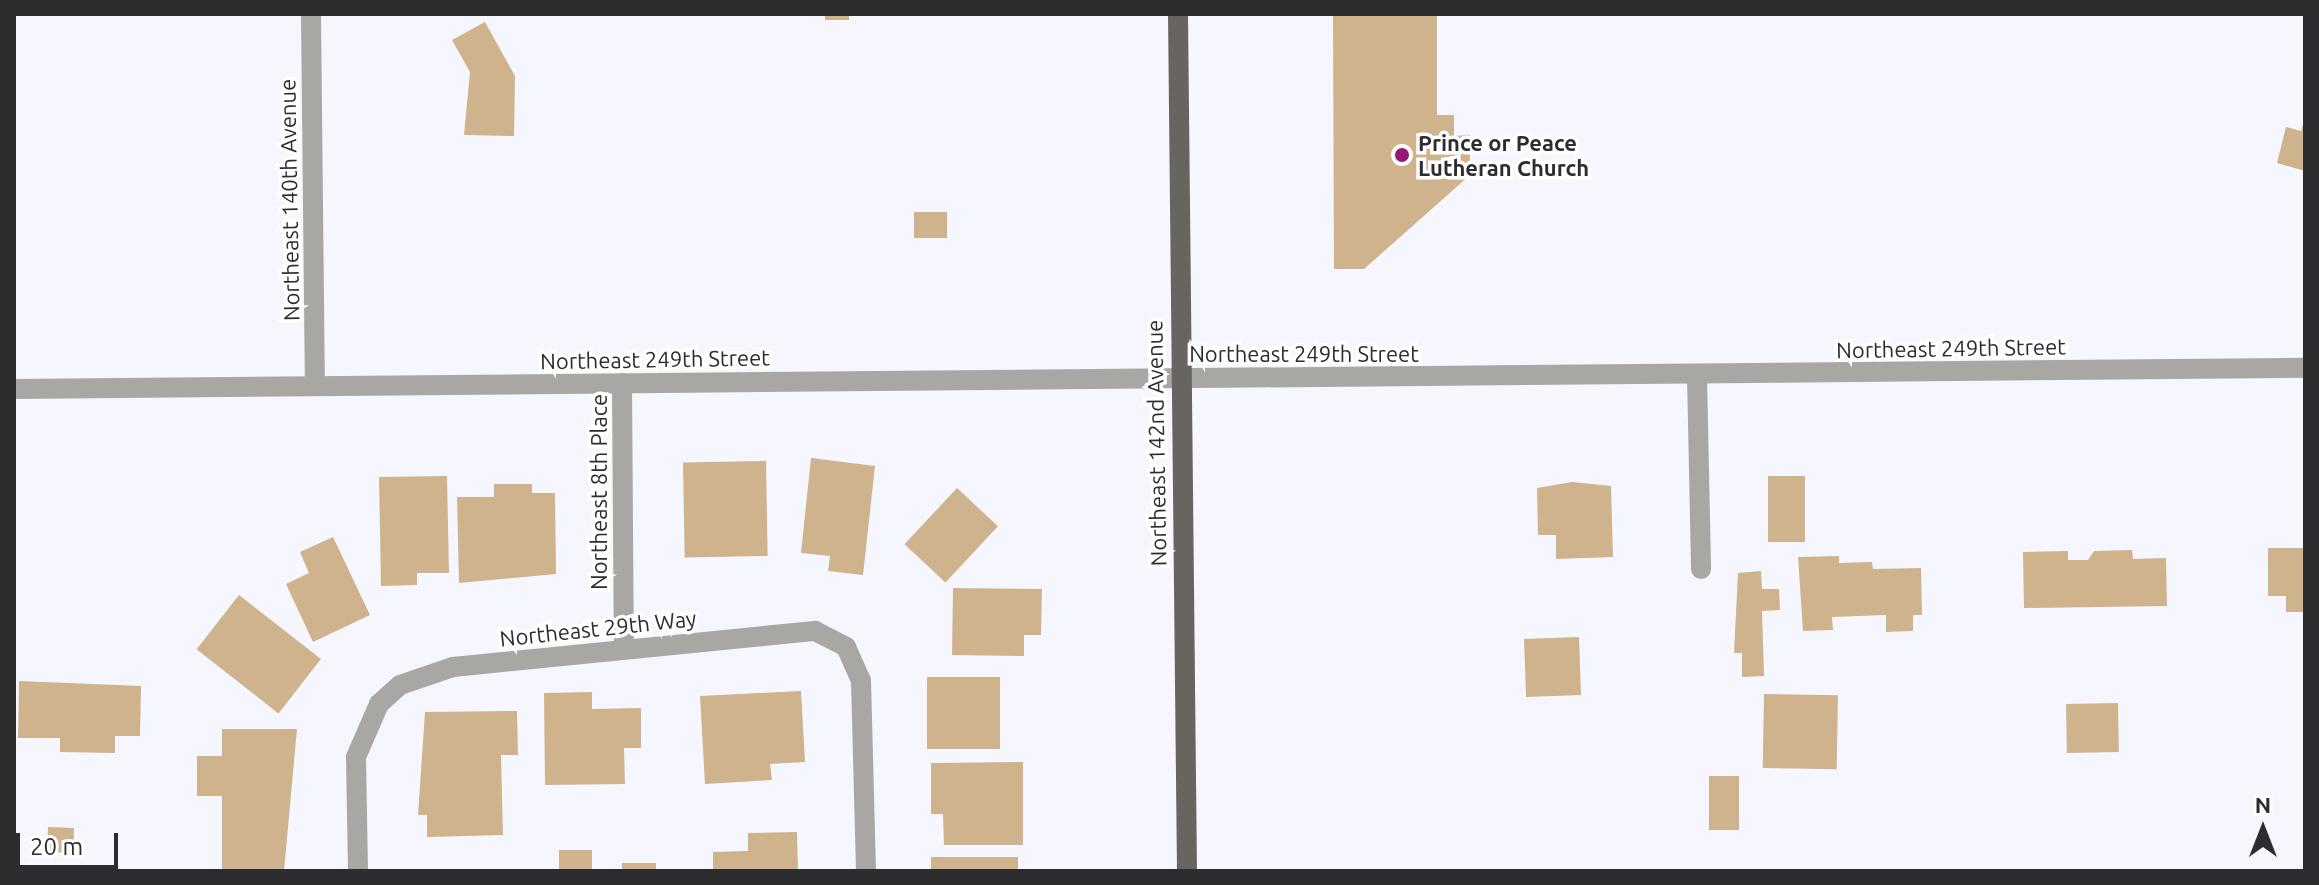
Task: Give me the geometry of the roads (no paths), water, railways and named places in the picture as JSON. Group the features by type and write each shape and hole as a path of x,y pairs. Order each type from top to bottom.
{"main road":[{"name":"Northeast 142nd Avenue","path":"1178,14 1179,378 1187,871"}],"street":[{"name":"Northeast 140th Avenue","path":"311,14 315,386"},
{"name":"Northeast 249th Street","path":"14,389 2305,368"},
{"path":"1697,375 1701,569"},
{"name":"Northeast 8th Place","path":"622,383 624,649"},
{"name":"Northeast 29th Way","path":"358,871 356,757 379,704 425,672 797,631 832,636 857,662 861,680 866,871"}],"place":[{"name":"Prince or Peace Lutheran Church","path":"1402,155"}]}
